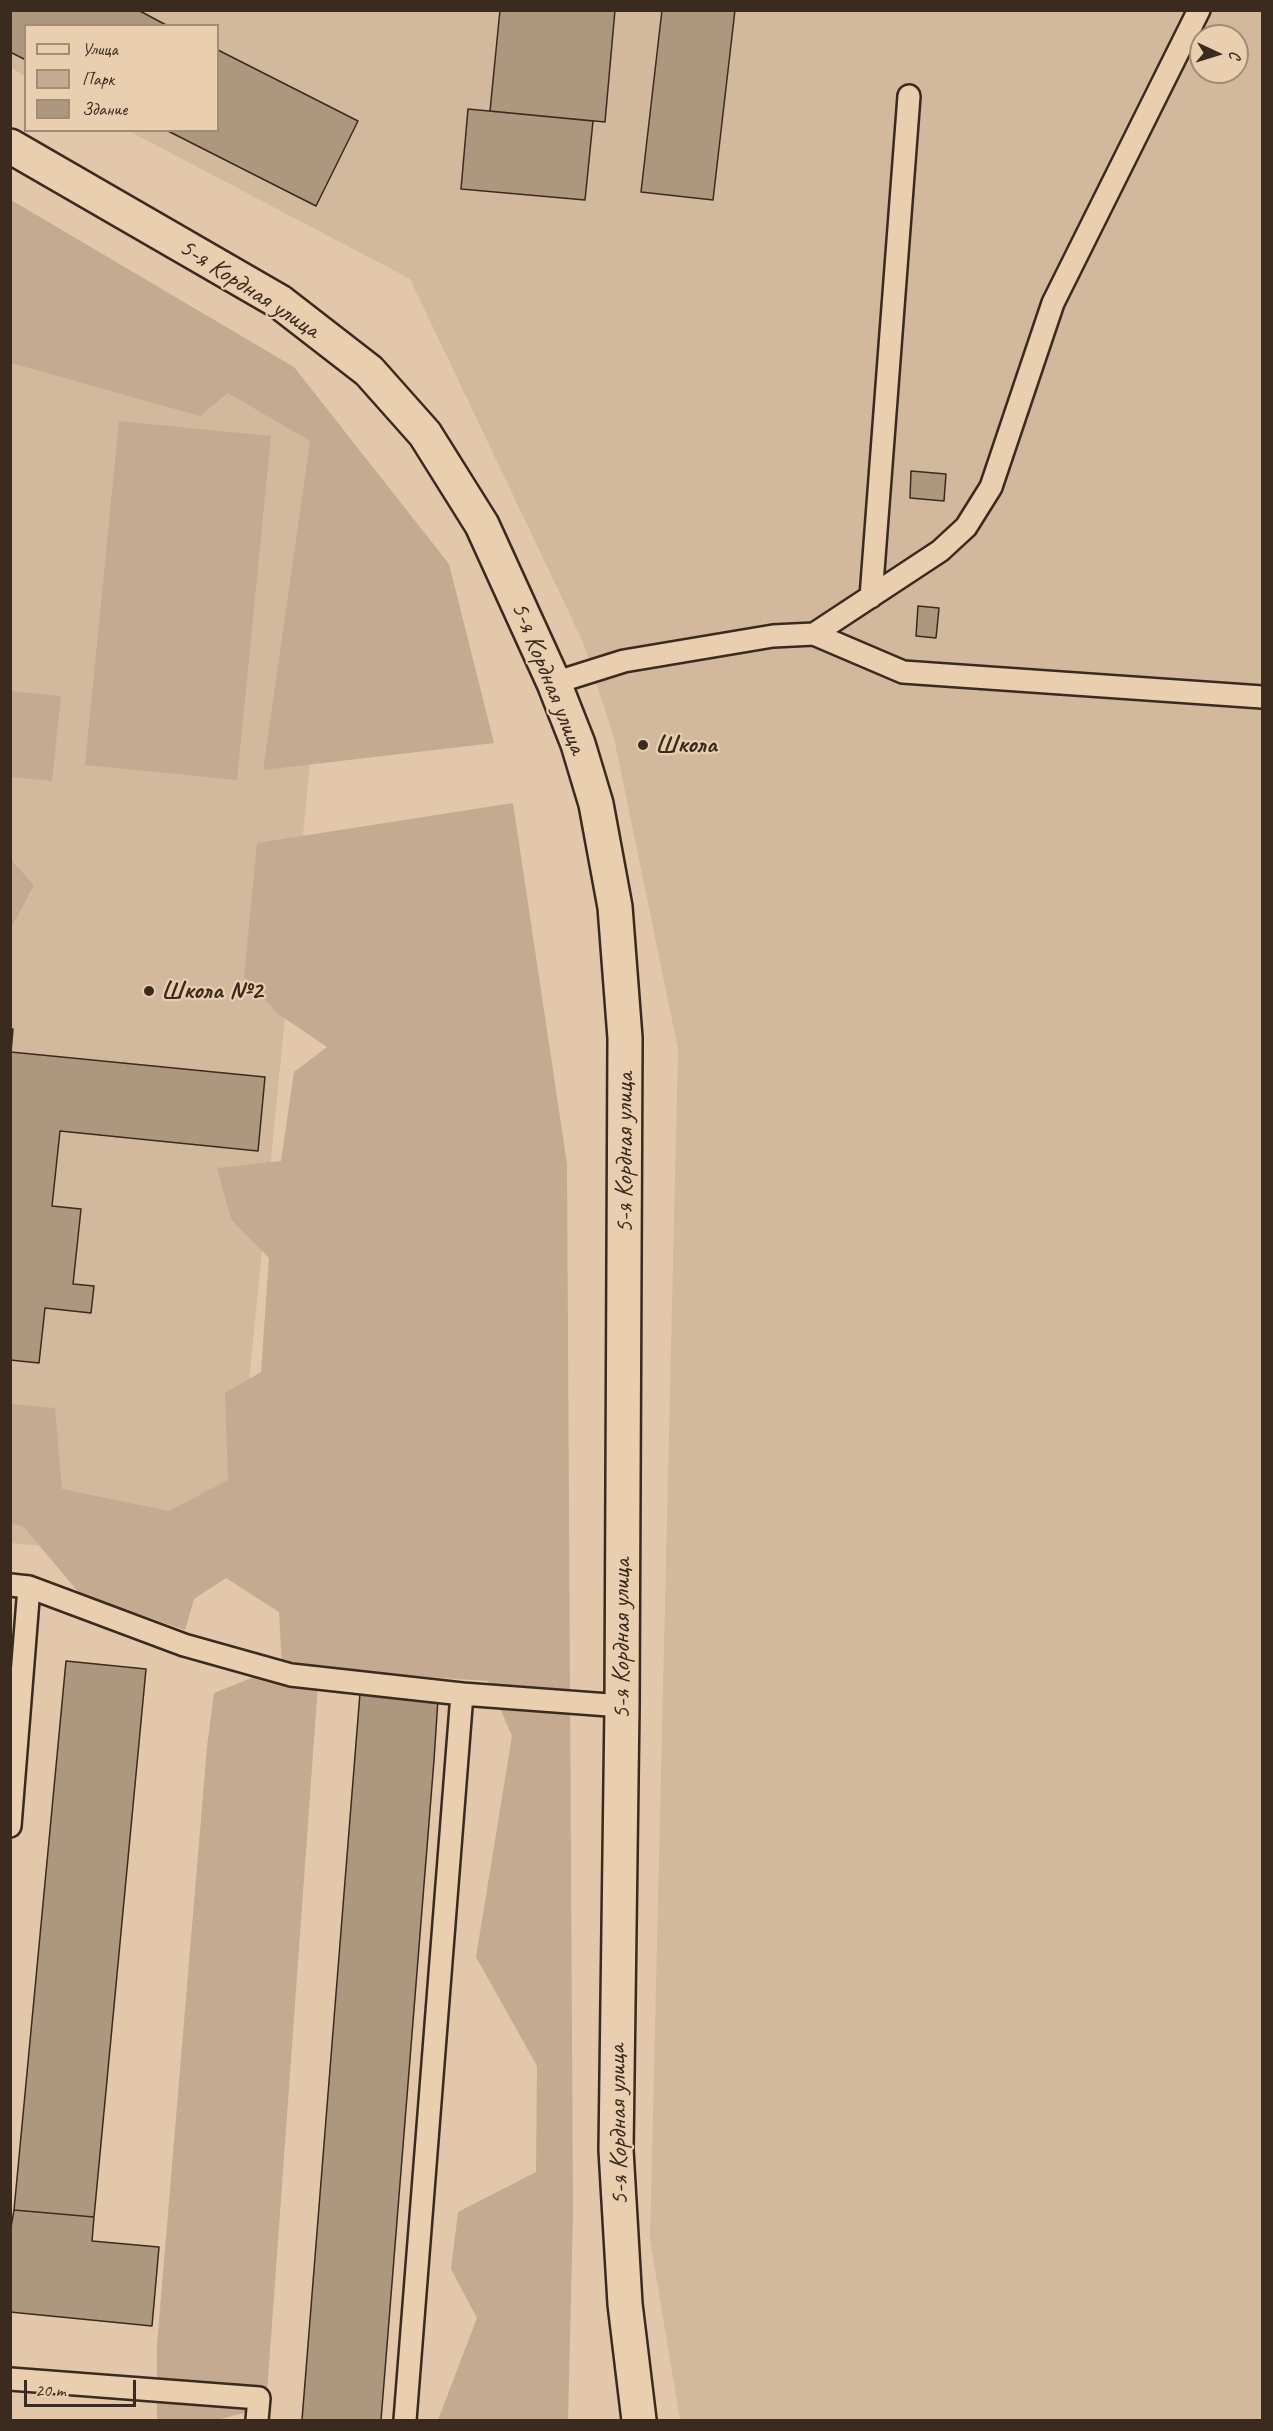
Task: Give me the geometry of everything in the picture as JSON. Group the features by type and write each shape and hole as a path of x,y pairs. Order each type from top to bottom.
{"main road":[{"name":"5-я Кордная улица","path":"10,146 280,302 369,371 425,434 482,525 554,683 578,744 596,804 615,907 626,1038 622,1706 616,2150 625,2304 639,2421"}],"lane":[{"path":"814,634 940,551 966,527 991,487 1053,303 1199,10"},
{"path":"871,597 909,96"},
{"path":"554,683 624,661 773,636 814,634 903,672 1263,697"},
{"path":"10,1826 20,1586 184,1645 291,1675 462,1694 622,1706"},
{"path":"406,2420 462,1694"},
{"path":"10,2379 258,2398 257,2421"}],"shaded area":[{"path":"10,11 1262,11 1262,2420 680,2420 650,2240 678,1049 614,738 583,642 410,279 131,132 219,132 219,24 24,24 24,75 11,68"},
{"name":"Школа №2","path":"10,218 342,440 231,1564 11,1543"}],"green space":[{"path":"11,200 294,367 449,564 494,743 263,770 310,441 228,393 200,416 11,363"},
{"path":"119,421 271,436 237,780 85,765"},
{"path":"11,691 61,696 52,781 11,777"},
{"path":"513,803 567,1164 573,2213 568,2420 438,2420 477,2318 451,2269 458,2212 536,2172 537,2066 476,1957 512,1736 488,1681 319,1670 266,2407 217,2420 157,2420 157,2345 207,1747 214,1693 282,1666 279,1612 226,1578 194,1599 185,1630 80,1594 23,1526 11,1524 10,1404 55,1408 62,1489 169,1511 228,1480 225,1393 261,1372 269,1258 231,1219 217,1168 281,1161 294,1072 327,1047 277,1013 244,977 257,843"},
{"path":"11,860 34,885 11,928"}],"building":[{"path":"10,10 138,10 164,24 24,24 24,59 10,52"},
{"path":"500,10 615,10 605,122 490,111"},
{"path":"662,10 735,10 713,200 641,192"},
{"path":"219,51 358,121 316,206 170,132 219,132"},
{"path":"468,109 593,121 585,200 461,189"},
{"path":"911,471 946,474 944,501 910,498"},
{"path":"918,606 939,608 936,638 916,636"},
{"path":"10,1029 13,1029 11,1052 265,1077 258,1151 60,1131 52,1206 81,1209 73,1284 94,1286 91,1313 45,1308 39,1363 10,1360"},
{"path":"66,1661 146,1669 94,2217 14,2210"},
{"path":"360,1693 438,1699 434,1760 381,2420 302,2420"},
{"path":"14,2210 94,2217 92,2241 159,2247 152,2326 10,2312 10,2233"}],"place":[{"name":"Школа","path":"643,745"},
{"name":"Школа №2","path":"149,991"}]}
